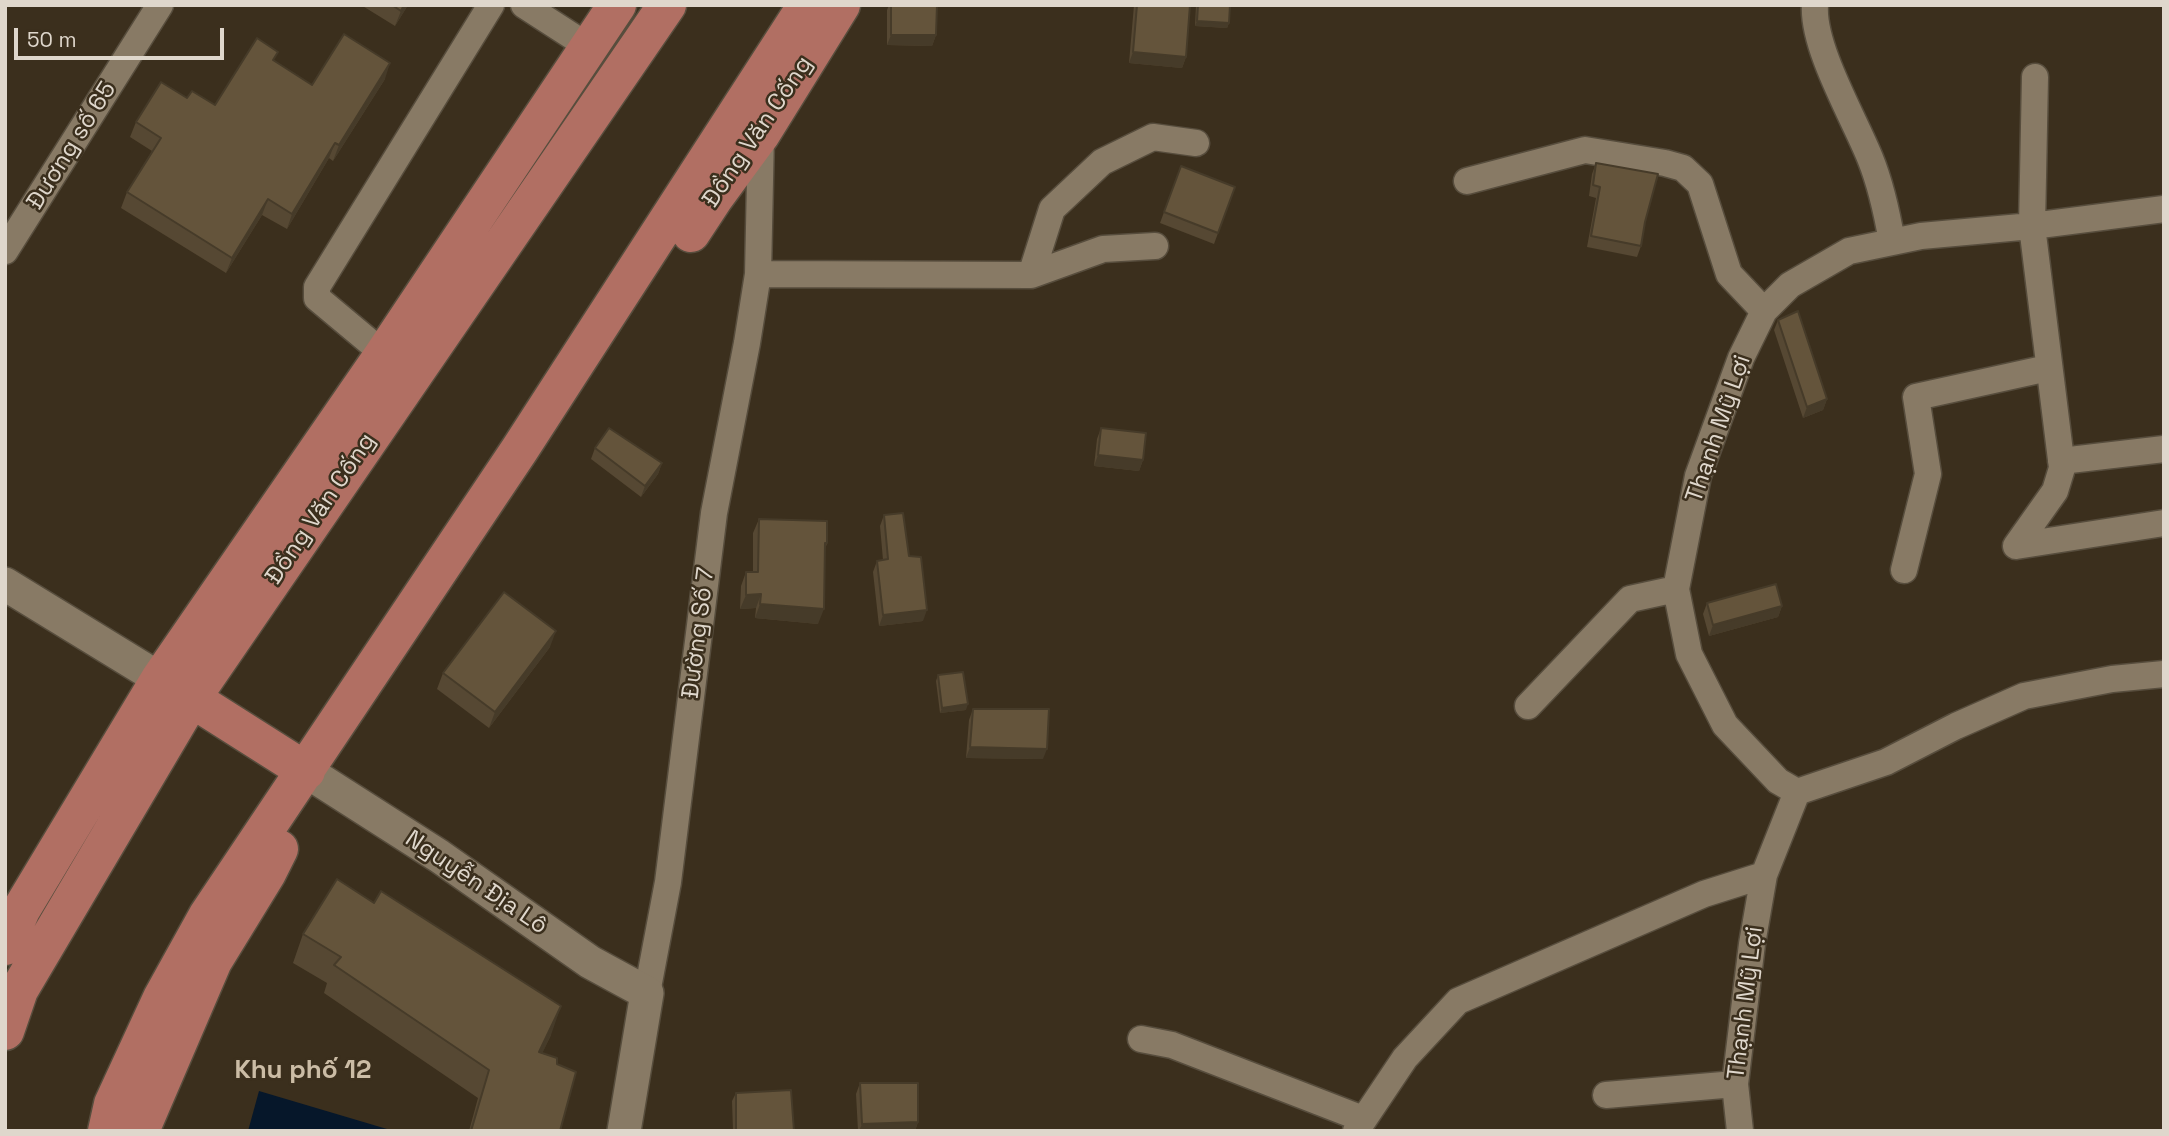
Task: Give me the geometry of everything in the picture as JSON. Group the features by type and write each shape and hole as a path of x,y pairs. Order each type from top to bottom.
{"main road":[{"name":"Đồng Văn Cống","path":"5,1031 19,990 191,699 617,5"},
{"name":"Đồng Văn Cống","path":"5,946 21,910 160,679 624,69 667,5"},
{"name":"Đồng Văn Cống","path":"749,124 807,5"},
{"name":"Đồng Văn Cống","path":"107,1131 113,1104 175,974 208,915 520,449 749,124 841,5"},
{"path":"589,47 624,69"},
{"path":"160,679 306,771"},
{"name":"Đồng Văn Cống","path":"140,1131 213,961 267,873 289,829 298,806 306,771"}],"street":[{"name":"Đương số 65","path":"5,251 160,5"},
{"path":"398,364 317,298 317,286 491,5"},
{"path":"524,5 589,47"},
{"path":"1815,5 1814,18 1836,82 1879,181 1892,242"},
{"path":"2035,77 2032,226 2062,468 2055,491 2016,546 2164,523"},
{"name":"Đường Số 7","path":"624,1131 667,882 714,513 758,274 749,124"},
{"path":"1031,275 1052,209 1102,162 1153,138 1196,143"},
{"path":"1467,181 1585,150 1683,168 1700,184 1729,274 1764,311"},
{"name":"Thạnh Mỹ Lợi","path":"1740,1131 1735,1084 1763,875 1797,792 1777,781 1725,725 1689,654 1676,589 1698,476 1741,358 1764,311 1790,285 1849,251 1921,236 2032,226 2164,209"},
{"path":"758,274 1031,275 1103,248 1156,246"},
{"path":"1905,569 1928,474 1916,397 2048,368"},
{"path":"2061,461 2164,449"},
{"path":"5,584 160,679"},
{"path":"1528,706 1630,599 1676,589"},
{"path":"1797,792 1886,762 1956,726 2024,696 2112,679 2164,674"},
{"name":"Nguyễn Địa Lô","path":"306,771 439,856 590,962 647,993"},
{"path":"1141,1039 1172,1045 1359,1125 1405,1058 1458,1001 1704,894 1763,875"},
{"path":"1606,1095 1735,1084"}],"water":[{"path":"259,1091 387,1129 248,1131"}],"building":[{"path":"392,5 404,5 401,11"},
{"path":"891,5 937,5 936,35 891,35"},
{"path":"1137,5 1190,5 1186,57 1133,52"},
{"path":"1198,5 1230,5 1229,23 1197,21"},
{"path":"344,34 390,63 339,145 335,143 292,214 268,199 232,258 127,192 161,138 136,122 161,82 187,98 192,91 215,105 257,38 278,52 273,60 312,85"},
{"path":"1596,163 1658,174 1641,246 1591,236 1600,187 1593,185"},
{"path":"1181,166 1235,187 1218,233 1164,212"},
{"path":"1798,311 1827,399 1807,407 1778,320"},
{"path":"609,428 662,463 645,486 595,448"},
{"path":"1101,428 1146,433 1143,460 1098,455"},
{"path":"903,513 909,556 921,557 927,610 883,615 877,561 888,559 884,515"},
{"path":"759,519 827,521 824,609 760,604 761,594 746,595 746,572 758,572"},
{"path":"1776,584 1782,606 1713,625 1707,603"},
{"path":"504,592 556,631 495,712 443,673"},
{"path":"963,672 968,704 942,708 938,675"},
{"path":"973,709 1049,709 1047,749 970,747"},
{"path":"337,879 374,903 381,891 561,1006 539,1052 557,1058 557,1064 576,1072 560,1131 471,1131 489,1070 334,965 341,957 303,934"},
{"path":"860,1083 918,1083 918,1122 862,1124"},
{"path":"791,1090 794,1131 736,1131 736,1093"}],"district":[{"name":"Khu phố 12","path":"303,1071"}]}
